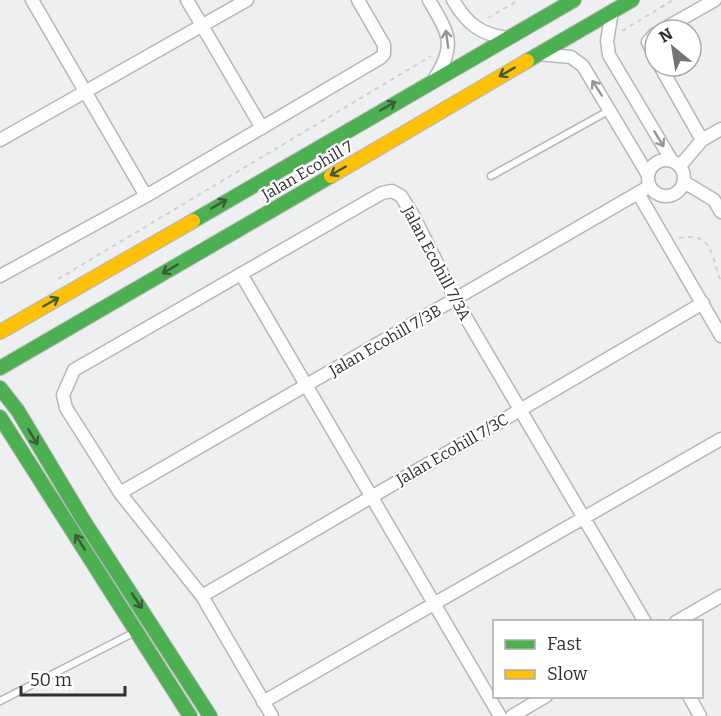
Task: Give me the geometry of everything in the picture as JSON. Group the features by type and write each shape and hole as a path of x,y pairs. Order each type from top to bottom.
{"street":[{"path":"32,0 146,196"},
{"path":"187,0 262,128"},
{"path":"0,140 247,0"},
{"path":"0,276 146,196 384,54 384,45 358,0"},
{"path":"429,0 447,31 450,45 447,60 434,80"},
{"path":"453,0 465,20 473,27 490,36 507,38"},
{"name":"Jalan Ecohill 7","path":"0,332 574,0"},
{"name":"Jalan Ecohill 7","path":"0,368 632,0"},
{"path":"683,18 715,0"},
{"path":"612,11 607,41 609,55 676,164 684,182 714,200 721,212"},
{"path":"538,54 571,57 583,66 657,194 669,196 679,191 684,182"},
{"path":"667,78 702,140"},
{"path":"649,180 657,162 676,164 702,140 721,129"},
{"name":"Jalan Ecohill 7/3B","path":"120,493 638,194 649,180"},
{"name":"Jalan Ecohill 7/3A","path":"120,493 66,408 63,395 74,370 382,193 392,191 401,196 414,217 455,299 644,620"},
{"path":"638,194 721,336"},
{"path":"241,274 500,716"},
{"name":"Jalan Ecohill 7/3C","path":"202,596 703,303"},
{"path":"0,388 18,411 82,518 210,716"},
{"path":"0,417 190,716"},
{"path":"263,702 721,439"},
{"path":"120,493 202,596 272,716"},
{"path":"678,620 721,596"},
{"path":"512,716 543,698"},
{"path":"690,698 700,716"}],"lane":[{"path":"491,176 610,110"},
{"path":"0,701 136,632"}],"path":[{"path":"473,27 519,0"},
{"path":"607,41 673,0"},
{"path":"51,283 431,56"},
{"path":"666,240 682,237 704,239 721,282"}],"traffic: fast":[{"path":"193,221 574,0"},
{"path":"527,61 632,0"},
{"path":"0,368 331,176"},
{"path":"0,388 18,411 82,518 210,716"},
{"path":"0,417 190,716"}],"traffic: slow":[{"path":"331,176 527,61"},
{"path":"0,332 193,221"}]}
